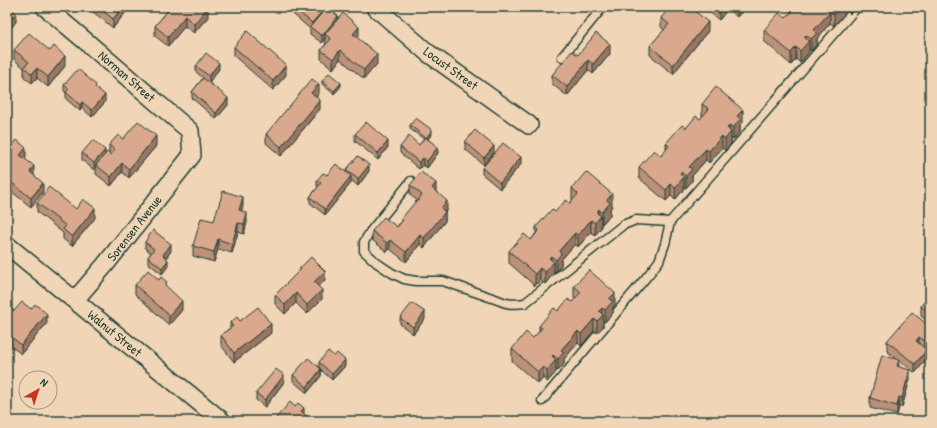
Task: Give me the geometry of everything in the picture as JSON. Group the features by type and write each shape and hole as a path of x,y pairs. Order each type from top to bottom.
{"street":[{"name":"Norman Street","path":"45,7 190,131 192,155"},
{"name":"Locust Street","path":"375,7 428,53 530,125"},
{"name":"Sorensen Avenue","path":"75,300 105,265 192,155"},
{"name":"Walnut Street","path":"7,245 222,421"}],"lane":[{"path":"562,58 603,7"},
{"path":"542,401 659,260 665,244 670,222 857,7"},
{"path":"411,181 370,232 364,242 364,251 376,263 404,279 416,281 443,281 506,304 525,302 623,225 636,220 670,222"}],"building":[{"path":"7,7 16,13 7,24"},
{"path":"99,7 123,7 113,19"},
{"path":"171,7 208,7 194,24 185,16 168,37 155,26"},
{"path":"293,7 321,7 324,9 312,23"},
{"path":"327,7 338,16 322,36 310,27"},
{"path":"670,7 690,7 708,22 673,65 650,46 669,24 661,18"},
{"path":"714,7 722,7 719,11"},
{"path":"792,7 840,7 834,14 830,12 814,30 817,33 811,39 806,35 804,37 809,41 800,51 796,47 791,53 764,30 779,13 786,18 794,9"},
{"path":"343,13 359,27 353,34 377,54 364,70 340,50 333,59 321,50 331,39 325,34"},
{"path":"247,31 286,65 273,81 234,47"},
{"path":"29,33 50,51 54,46 65,56 48,77 37,68 32,74 24,67 29,62 14,50"},
{"path":"596,33 610,44 593,64 588,60 567,87 552,75 572,51 578,55"},
{"path":"206,53 219,63 209,76 196,66"},
{"path":"78,69 105,95 92,110 82,102 80,105 66,92 69,89 64,85"},
{"path":"329,73 341,83 334,91 322,81"},
{"path":"203,78 228,98 216,113 192,92"},
{"path":"312,79 319,84 311,93 320,100 281,147 266,134"},
{"path":"716,87 743,110 737,116 740,119 733,128 730,125 727,128 731,132 725,139 722,136 709,151 706,149 689,167 692,169 686,176 681,172 680,174 684,177 675,188 671,184 666,190 639,167 654,150 661,156 669,146 666,143 682,125 686,128 696,116 700,119 709,109 702,104"},
{"path":"416,118 432,130 426,138 410,125"},
{"path":"138,121 156,136 129,169 122,163 111,177 96,165 107,152 111,155 115,150 109,145 118,135 123,139"},
{"path":"366,122 388,141 378,153 355,134"},
{"path":"475,130 494,146 484,158 465,142"},
{"path":"409,136 419,145 425,137 438,147 427,161 423,158 419,162 400,147"},
{"path":"17,140 26,148 20,155 34,166 30,172 43,183 31,198 7,179 7,152"},
{"path":"93,140 105,150 94,163 82,153"},
{"path":"503,143 521,157 500,183 482,168"},
{"path":"358,156 369,165 358,179 346,170"},
{"path":"336,164 351,176 325,209 310,197 321,183 317,180 323,173 327,175"},
{"path":"421,172 436,183 432,188 447,201 441,208 445,212 424,238 420,235 406,252 390,240 387,243 372,231 384,217 397,227 403,220 401,219 422,195 410,185"},
{"path":"586,172 612,194 607,200 610,203 602,212 599,209 597,213 601,216 595,223 591,220 578,235 575,233 559,251 561,254 556,260 551,256 549,258 554,262 545,272 540,268 535,274 509,251 524,234 531,240 539,230 536,227 552,209 555,212 566,200 570,203 578,194 572,188"},
{"path":"49,187 76,209 83,199 95,208 72,237 63,229 66,226 37,203"},
{"path":"223,191 243,197 239,210 247,213 244,224 238,223 232,244 218,239 214,252 193,246 201,218 214,221"},
{"path":"153,230 171,244 163,255 168,260 162,268 148,257 154,249 145,242"},
{"path":"311,257 325,271 314,282 322,290 307,305 296,293 285,305 275,295"},
{"path":"148,270 159,280 161,277 167,282 165,285 182,301 169,315 135,285"},
{"path":"589,270 615,293 609,299 613,301 605,310 602,308 599,311 603,315 597,321 594,319 581,334 578,331 561,350 564,352 558,359 553,355 552,356 556,360 547,370 543,367 538,372 512,349 526,332 533,338 542,328 539,326 554,308 558,311 568,299 572,302 581,292 574,286"},
{"path":"926,299 930,302 930,314 921,306"},
{"path":"22,302 31,309 35,304 47,314 21,345 7,333 7,305 14,311"},
{"path":"412,303 425,312 413,327 400,318"},
{"path":"258,307 271,324 234,353 221,335 233,326 230,323 237,317 240,321"},
{"path":"912,312 930,327 930,333 924,341 919,337 916,341 927,350 915,364 887,341"},
{"path":"328,351 334,356 337,353 345,360 332,374 319,362"},
{"path":"882,355 899,360 897,366 910,370 902,398 899,397 897,406 870,398"},
{"path":"308,358 321,369 307,387 293,375"},
{"path":"276,369 284,375 265,400 256,393"},
{"path":"290,402 295,407 298,403 304,408 301,411 311,420 280,421 276,418"}]}
